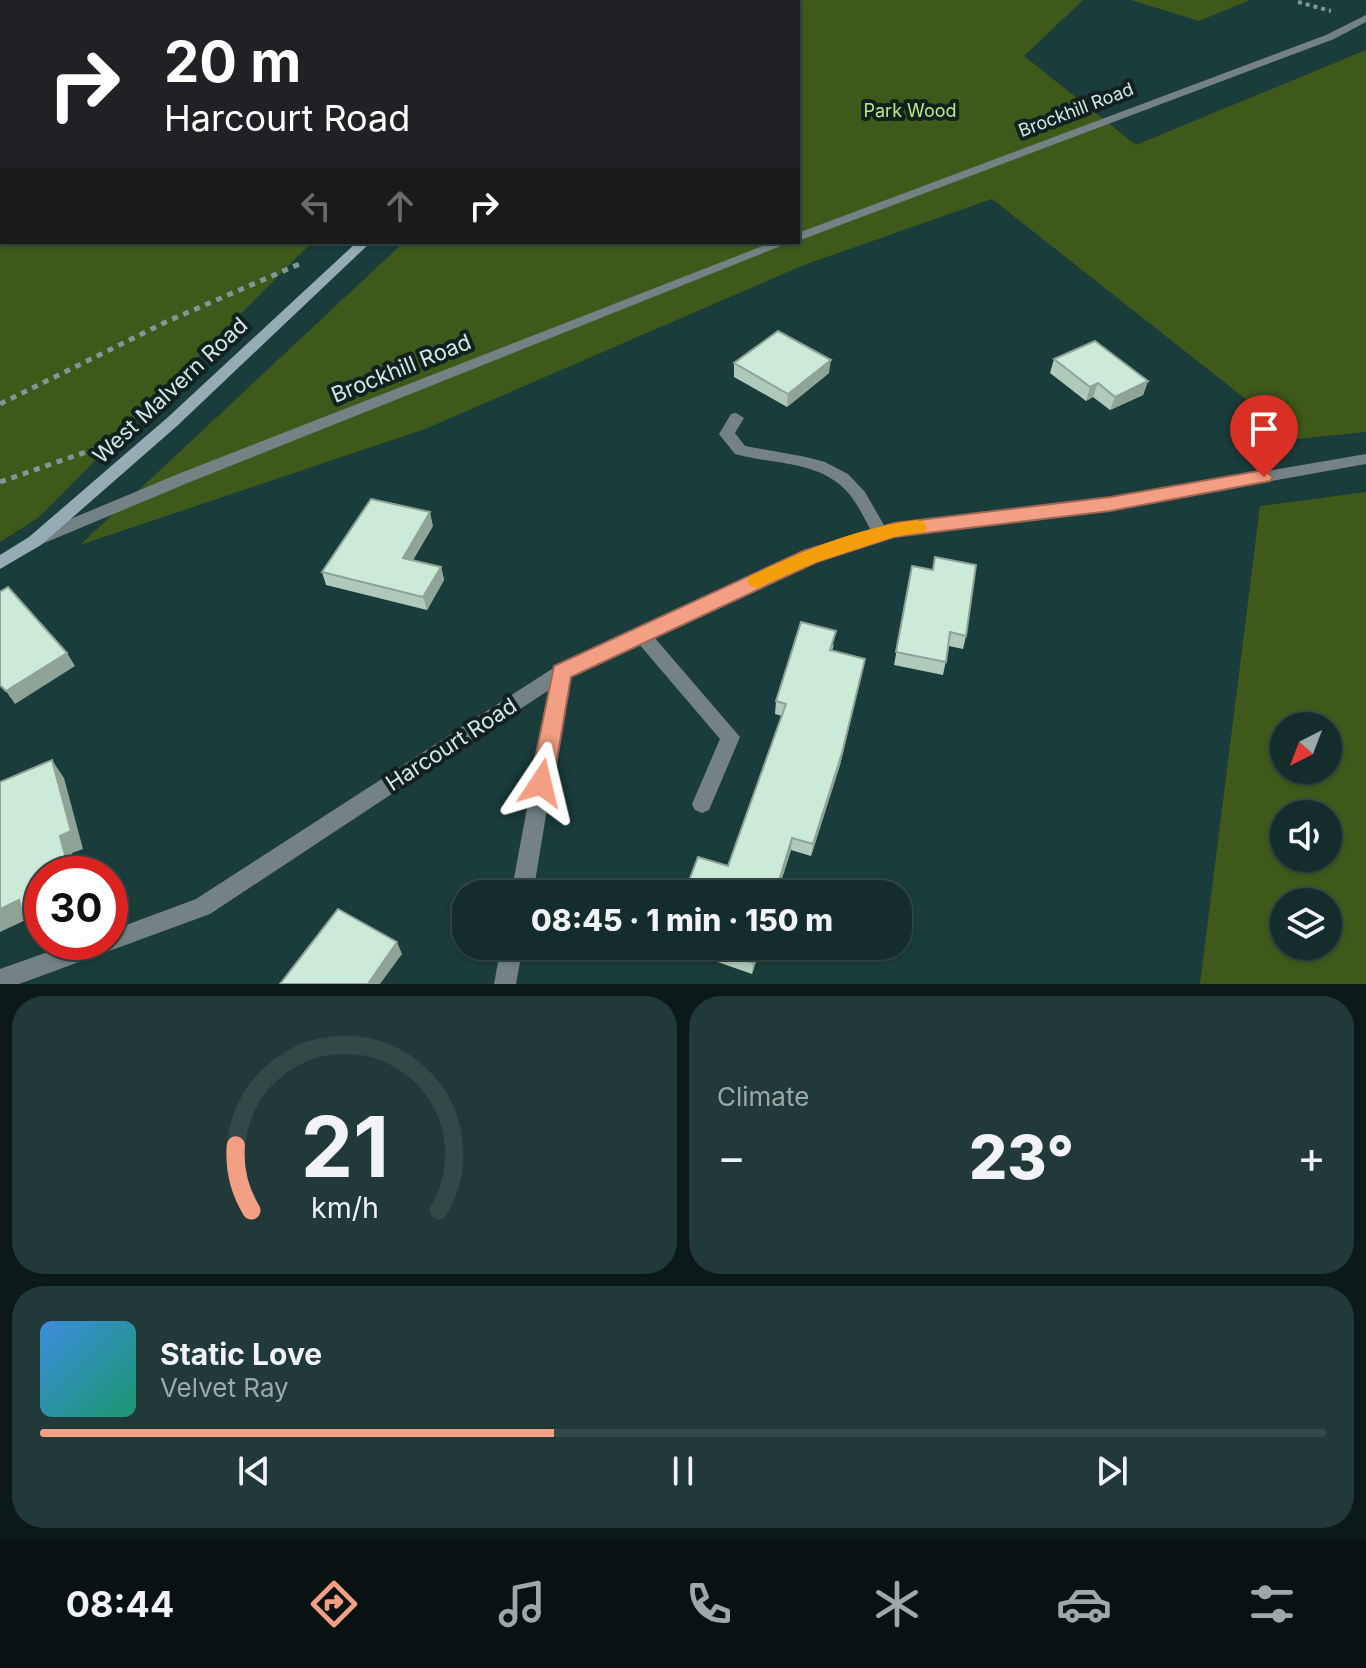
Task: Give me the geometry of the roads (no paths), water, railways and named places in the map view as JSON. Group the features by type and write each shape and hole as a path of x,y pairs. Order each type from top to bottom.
{"main road":[{"name":"West Malvern Road","path":"0,563 35,541 172,422 363,244"}],"street":[{"name":"Brockhill Road","path":"800,236 1330,37 1366,18"},
{"name":"Brockhill Road","path":"35,541 184,478 780,244"},
{"path":"736,418 727,434 733,445 740,450 815,466 842,477 858,494 881,534"},
{"name":"Harcourt Road","path":"128,934 203,907 561,672 810,556 894,530 1110,504 1366,459"},
{"path":"642,635 730,737 702,804"},
{"path":"524,880 561,672"},
{"name":"Harcourt Road","path":"0,980 55,960"},
{"path":"505,984 509,960"}],"park label":[{"name":"Park Wood","path":"910,111"}]}
